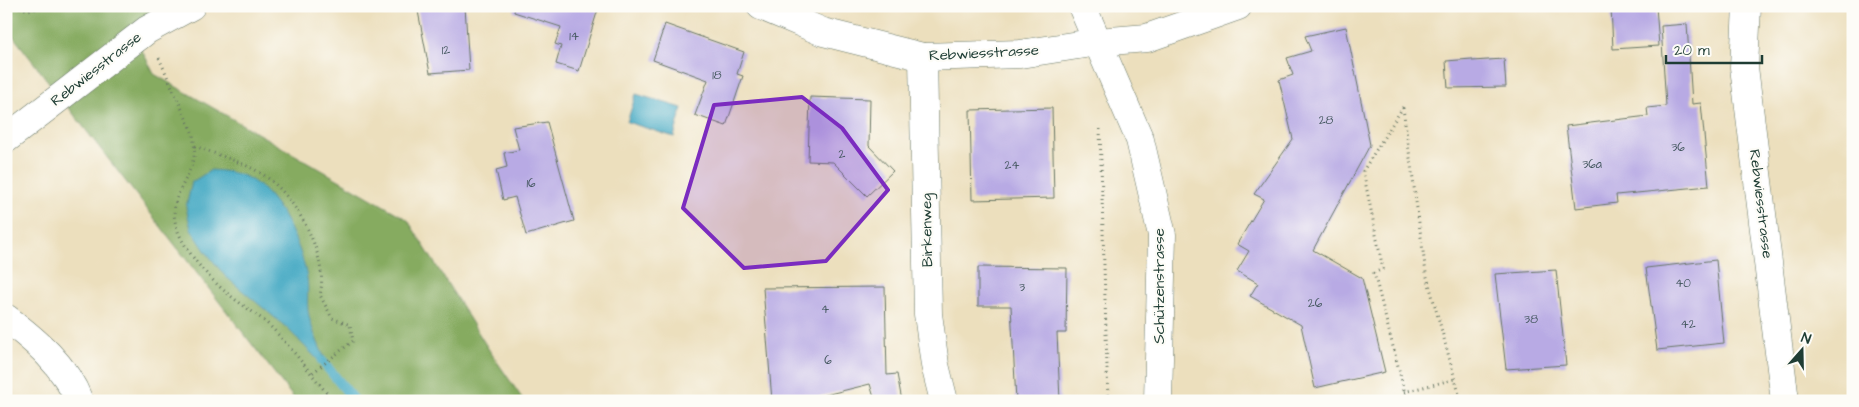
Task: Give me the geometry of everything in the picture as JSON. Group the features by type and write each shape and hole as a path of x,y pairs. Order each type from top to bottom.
{"street":[{"name":"Rebwiesstrasse","path":"6,139 147,30 191,6"},
{"name":"Rebwiesstrasse","path":"761,6 823,32 923,57 1020,54 1098,42 1147,38 1238,6"},
{"name":"Schützenstrasse","path":"1082,6 1140,140 1162,235 1158,401"},
{"name":"Rebwiesstrasse","path":"1747,6 1744,67 1785,401"},
{"name":"Birkenweg","path":"923,57 928,314 935,365 944,401"},
{"path":"6,318 41,345 73,386 78,401"}],"path":[{"path":"15,6 28,10 51,6"},
{"path":"147,30 193,134 195,146 194,158 174,205 174,219 178,234 188,250 224,292 271,327 333,401"},
{"path":"1406,401 1374,272 1383,269 1364,172 1403,107 1426,273 1461,401"},
{"path":"1100,122 1108,401"},
{"path":"195,146 270,179 301,216 315,246 323,284 320,295 332,318 350,325 353,340 311,374"},
{"path":"1404,392 1455,378"}],"highlighted area":[{"path":"802,97 842,128 888,190 826,261 744,268 683,208 714,105"}],"green space":[{"path":"6,6 159,6 130,27 154,74 407,219 491,353 524,401 296,401 6,27"}],"water":[{"path":"636,94 682,108 674,137 627,122"},
{"path":"211,170 225,171 248,178 269,196 287,222 300,250 304,265 308,283 309,316 325,359 320,362 287,328 225,276 191,229 186,207 192,182"}],"building":[{"path":"417,6 465,6 469,70 430,73"},
{"path":"515,6 599,6 579,71 556,64 561,46 555,44 561,27 514,12"},
{"path":"1611,6 1656,6 1659,46 1613,49"},
{"path":"665,24 744,52 737,74 743,76 726,126 695,115 708,80 653,60"},
{"path":"1687,24 1692,104 1701,103 1709,186 1616,195 1617,203 1576,208 1566,126 1648,116 1647,108 1666,106 1661,26"},
{"path":"1346,27 1370,145 1313,250 1362,278 1385,372 1315,388 1301,325 1250,296 1258,283 1237,271 1249,251 1237,244 1264,199 1254,194 1293,139 1279,80 1293,75 1287,58 1311,51 1305,36"},
{"path":"1472,59 1472,61 1504,59 1506,87 1448,88 1446,61"},
{"path":"810,97 870,99 869,146 893,171 867,196 833,162 808,161"},
{"path":"1052,108 1054,198 972,200 970,110"},
{"path":"547,122 574,221 526,235 515,197 503,200 496,170 507,167 504,153 519,150 513,127"},
{"path":"1716,260 1724,343 1657,350 1646,268"},
{"path":"978,267 1067,268 1066,333 1057,333 1060,401 1016,401 1011,306 978,306"},
{"path":"1556,270 1566,365 1506,369 1495,274"},
{"path":"885,287 887,375 897,374 902,401 875,401 870,384 801,401 772,401 763,288"}],"waterway":[{"path":"322,361 355,401"}]}
